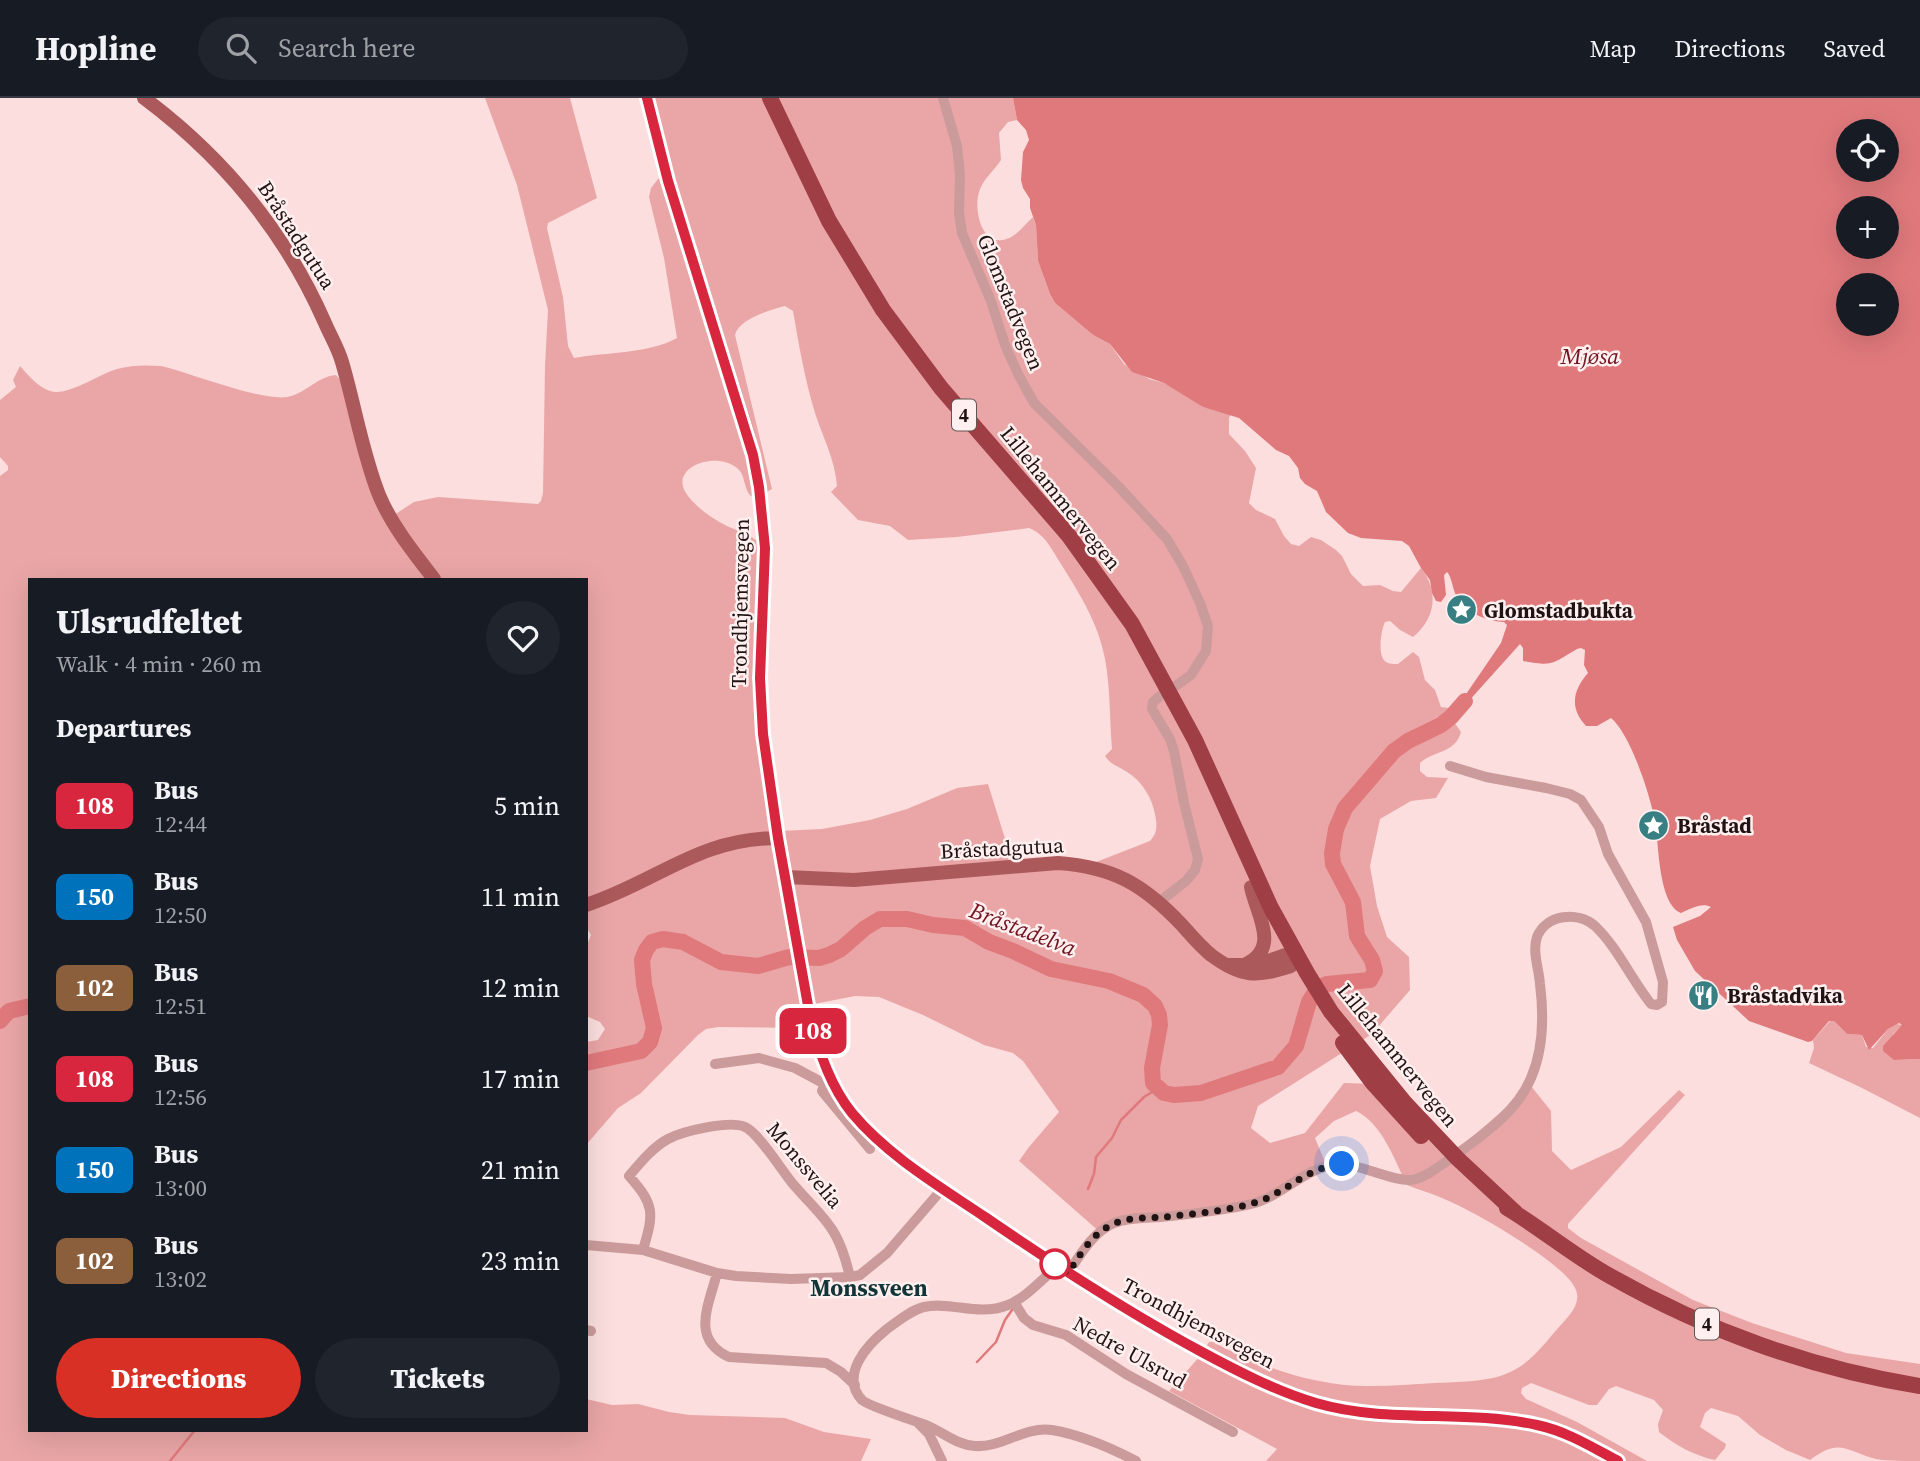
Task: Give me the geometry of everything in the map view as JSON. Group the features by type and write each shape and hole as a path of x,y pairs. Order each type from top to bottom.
{"highway":[{"name":"Lillehammervegen","path":"770,98 829,222 877,301 941,387 1091,564 1132,624 1195,740 1296,966"},
{"name":"Lillehammervegen","path":"1181,716 1190,745 1251,887 1296,966 1340,1032 1421,1121 1516,1213 1567,1250 1610,1276 1722,1331 1821,1364 1920,1386"}],"main road":[{"name":"Bråstadgutua","path":"144,98 177,122 219,163 254,203 307,284 341,360 380,496 397,528 433,578"},
{"name":"Trondhjemsvegen","path":"647,98 668,181 753,455 759,487 765,548 760,639 760,709 778,838 806,998 826,1079 851,1112 878,1140 943,1188 1063,1269 1161,1330 1228,1366 1316,1403 1377,1414 1496,1418 1536,1424 1568,1435 1619,1461"},
{"path":"588,904 690,856 743,839 778,838"},
{"name":"Bråstadgutua","path":"786,877 854,880 1058,863 1086,865 1107,871 1144,889 1205,951 1241,973 1262,975 1296,966"},
{"path":"1244,964 1251,961 1261,950 1265,934 1251,887"},
{"path":"1227,965 1296,966"}],"street":[{"name":"Glomstadvegen","path":"943,98 957,146 962,233 1018,376 1034,403 1167,539 1194,586 1208,626 1206,651 1191,675 1174,687"},
{"path":"1159,902 1186,881 1195,870 1198,859 1174,751 1152,709 1153,702 1162,694"},
{"path":"855,1385 855,1370 865,1347 900,1319 922,1308 934,1306 986,1311 1014,1302 1063,1269 1095,1237 1114,1223 1250,1204 1333,1164 1357,1167 1403,1181 1426,1176 1472,1143 1514,1106 1527,1088 1541,1042 1543,1015 1535,951 1537,938 1550,922 1568,916 1593,924 1611,945 1651,1004 1657,1006 1662,1002 1664,990 1646,922 1608,855 1599,827 1581,800 1570,794 1486,777 1450,766"},
{"path":"715,1064 759,1058 826,1079"},
{"name":"Trondhjemsvegen","path":"826,1079 822,1091 870,1149"},
{"name":"Monssvelia","path":"643,1250 650,1225 650,1207 646,1195 629,1176 668,1139 700,1129 734,1123 747,1127 831,1225 840,1241 850,1277"},
{"path":"588,1245 643,1250 717,1273 791,1279 850,1277 860,1275 887,1253 943,1188"},
{"path":"717,1273 705,1320 705,1332 718,1352 729,1357 826,1363 855,1385 863,1400 872,1406 917,1422 963,1444 987,1446 1036,1429 1049,1429 1083,1437 1136,1461"},
{"name":"Nedre Ulsrud","path":"1014,1302 1024,1318 1033,1325 1066,1335 1126,1374 1233,1432"},
{"path":"917,1422 929,1434 942,1461"}],"shaded area":[{"path":"485,98 570,98 597,198 548,223 547,228 563,297 568,346 574,358 640,350 677,338 664,258 649,197 651,188 662,174 651,98 1013,98 1017,120 1008,122 999,133 1001,160 979,192 978,215 988,236 1007,239 1033,217 1038,261 1055,303 1093,335 1110,344 1124,364 1149,379 1185,394 1203,407 1231,414 1229,434 1256,468 1249,503 1256,510 1275,519 1291,544 1299,546 1311,537 1321,540 1342,556 1351,574 1363,586 1380,585 1401,592 1421,568 1431,586 1430,613 1421,630 1413,637 1390,621 1385,622 1381,637 1381,655 1386,662 1398,664 1413,652 1419,657 1425,680 1435,690 1441,707 1449,708 1462,700 1467,703 1454,722 1461,732 1458,739 1449,748 1420,763 1420,771 1427,777 1448,778 1436,798 1411,801 1380,819 1370,866 1377,906 1387,937 1409,957 1410,990 1372,1034 1258,1106 1251,1128 1270,1143 1305,1133 1344,1083 1375,1084 1450,1156 1531,1086 1551,1111 1552,1151 1571,1170 1621,1147 1679,1090 1685,1095 1568,1224 1568,1228 1581,1238 1693,1300 1752,1323 1846,1353 1920,1364 1920,1461 1876,1459 1836,1447 1810,1460 1760,1435 1738,1416 1711,1408 1705,1413 1700,1427 1726,1444 1715,1460 1686,1449 1659,1432 1658,1424 1663,1410 1654,1400 1616,1386 1609,1389 1597,1405 1589,1405 1531,1383 1522,1388 1521,1393 1526,1399 1577,1422 1647,1461 1266,1461 1277,1449 1169,1391 1209,1342 1289,1374 1330,1383 1379,1386 1482,1380 1516,1369 1536,1353 1574,1308 1577,1292 1574,1286 1551,1263 1493,1224 1456,1204 1407,1185 1380,1133 1356,1111 1334,1121 1315,1138 1327,1167 1259,1202 1136,1216 1101,1233 1019,1161 1059,1112 1023,1061 1013,1053 984,1045 879,997 855,996 809,1005 805,1025 800,1028 706,1029 641,1093 618,1108 588,1143 588,1042 598,1040 605,1029 600,1022 588,1017 588,942 591,935 588,930 588,578 28,578 28,1432 588,1432 588,1399 612,1405 638,1404 690,1415 785,1418 824,1432 871,1439 861,1461 0,1461 0,476 8,470 8,466 0,457 0,400 16,387 13,380 20,366 41,387 57,392 74,388 117,369 139,366 161,366 243,391 275,397 294,395 323,378 336,375 342,382 394,515 414,502 438,497 538,504 543,493 548,310 517,185","holes":["785,306 793,311 811,401 834,467 837,486 831,492 858,520 890,526 908,540 1029,528 1044,538 1084,604 1099,635 1107,671 1112,749 1105,756 1137,780 1149,796 1156,825 1156,831 1150,841 1091,864 1012,862 1008,859 1007,845 988,784 957,788 907,809 870,820 822,829 780,831 761,679 760,544 748,535 716,520 692,501 683,486 683,477 696,465 717,461 728,463 740,471 751,496 760,496 772,489 735,335 742,324"]},
{"path":"1830,1021 1834,1021 1847,1034 1862,1035 1866,1047 1873,1048 1888,1029 1896,1024 1903,1025 1893,1034 1894,1060 1920,1059 1920,1118 1809,1063 1814,1048 1813,1040"}],"water":[{"name":"Mjøsa","path":"1013,98 1920,98 1920,1059 1894,1060 1883,1051 1883,1046 1902,1025 1899,1023 1888,1029 1869,1050 1862,1035 1847,1034 1834,1021 1829,1021 1812,1041 1808,1042 1749,1021 1695,971 1677,940 1673,927 1700,916 1711,907 1700,906 1681,913 1673,907 1661,872 1653,811 1632,751 1611,718 1597,726 1586,726 1577,713 1576,692 1588,673 1584,665 1585,650 1577,649 1546,664 1523,661 1523,648 1520,644 1467,703 1462,700 1501,643 1507,625 1504,622 1490,620 1469,610 1459,600 1447,572 1444,575 1446,595 1441,602 1436,601 1430,580 1409,546 1402,541 1361,538 1348,533 1326,512 1317,491 1300,478 1298,468 1289,456 1276,450 1239,418 1203,407 1164,383 1132,372 1110,344 1093,335 1055,303 1038,261 1036,225 1030,199 1021,180 1023,152 1029,140 1026,130 1017,120"}],"waterway":[{"name":"Bråstadelva","path":"588,1063 641,1051 650,1042 654,1028 644,984 642,960 652,942 663,939 683,942 721,962 758,966 789,957 819,958 829,955 880,919 907,919 965,928 989,942 1051,969 1109,981 1143,995 1155,1006 1159,1015 1160,1025 1152,1068 1153,1083 1164,1093 1201,1093 1278,1067 1296,1046 1309,1002 1317,989 1327,984 1370,980 1375,971 1372,960 1357,936 1353,902 1333,864 1336,829 1345,808 1394,751 1441,725 1465,701"},
{"name":"Bråstadelva","path":"0,1021 9,1011 28,1006"},
{"path":"1088,1189 1094,1174 1096,1157 1112,1138 1121,1120 1144,1097 1157,1089"},
{"path":"977,1362 996,1342 1012,1310"},
{"path":"170,1461 193,1432"}],"bus line":[{"name":"108","path":"647,98 668,181 753,455 763,513 765,548 760,709 770,789 811,1022 833,1083 851,1112 878,1140 920,1173 1068,1273 1161,1330 1268,1385 1316,1403 1377,1414 1496,1418 1536,1424 1556,1430 1618,1461"}],"place":[{"name":"Glomstadbukta","path":"1461,610"},
{"name":"Bråstad","path":"1654,825"},
{"name":"Bråstadvika","path":"1704,995"}],"district":[{"name":"Monssveen","path":"869,1288"}],"route":[{"path":"1055,1264 1068,1273 1087,1245 1114,1223 1259,1202 1315,1171 1333,1164 1342,1164"}]}
